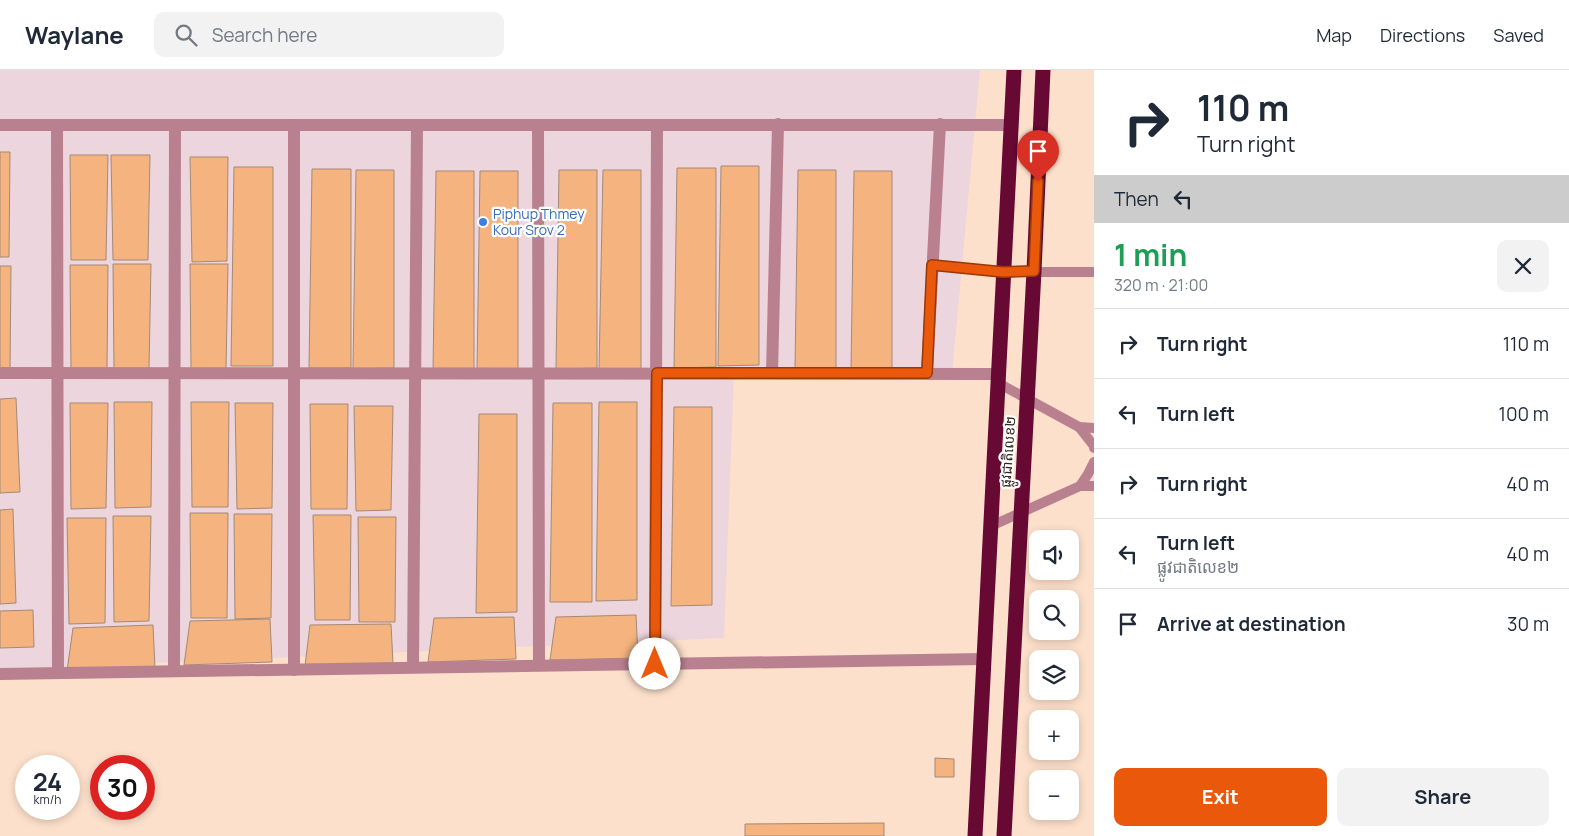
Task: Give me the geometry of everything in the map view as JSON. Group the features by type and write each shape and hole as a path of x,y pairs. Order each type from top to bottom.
{"highway":[{"name":"ផ្លូវជាតិលេខ២","path":"975,836 1014,70"},
{"name":"ផ្លូវជាតិលេខ២","path":"1004,836 1020,513 1028,399 1043,70"}],"street":[{"path":"772,373 778,124"},
{"path":"927,373 940,124"},
{"path":"0,125 1011,125"},
{"path":"57,125 58,673"},
{"path":"174,671 175,125"},
{"path":"294,125 294,670"},
{"path":"413,667 417,125"},
{"path":"538,125 539,665"},
{"path":"655,664 658,125"},
{"path":"0,373 927,373 998,379"},
{"path":"0,674 984,658"}],"lane":[{"path":"932,265 1003,272 1094,272"},
{"path":"998,379 1028,399 1079,427 1094,448"},
{"path":"1079,427 1094,428"},
{"path":"1080,486 1094,462"},
{"path":"991,526 1080,486 1094,486"}],"shaded area":[{"name":"Piphup Thmey Kour Srov 2","path":"0,70 980,70 952,374 734,373 724,638 0,670"}],"building":[{"path":"0,152 10,152 9,257 0,257"},
{"path":"70,155 108,155 106,260 71,260"},
{"path":"111,155 150,155 148,260 113,260"},
{"path":"190,157 228,157 227,261 192,262"},
{"path":"721,166 759,166 759,365 718,366"},
{"path":"234,167 273,167 273,366 231,366"},
{"path":"677,168 716,168 716,367 674,368"},
{"path":"312,169 351,169 351,368 309,368"},
{"path":"356,170 394,170 394,368 353,369"},
{"path":"559,170 597,170 597,368 556,369"},
{"path":"603,170 641,170 641,369 599,370"},
{"path":"798,170 836,170 836,368 795,369"},
{"path":"436,171 474,171 474,370 433,370"},
{"path":"480,171 518,171 518,370 477,370"},
{"path":"854,171 892,171 892,370 851,370"},
{"path":"113,264 151,264 149,369 114,370"},
{"path":"190,264 228,264 226,369 191,370"},
{"path":"70,265 108,265 107,370 71,371"},
{"path":"0,266 11,266 10,371 0,371"},
{"path":"16,398 20,492 0,493 0,399"},
{"path":"114,402 152,402 151,507 115,508"},
{"path":"191,402 229,402 228,507 192,507"},
{"path":"599,402 637,402 637,600 596,601"},
{"path":"70,403 108,403 106,508 71,509"},
{"path":"235,403 273,403 272,508 237,509"},
{"path":"553,403 592,403 592,602 550,602"},
{"path":"310,404 348,404 347,509 311,509"},
{"path":"354,406 393,406 391,510 356,511"},
{"path":"674,407 712,407 712,605 671,606"},
{"path":"479,414 517,414 517,612 476,613"},
{"path":"13,509 16,603 0,604 0,510"},
{"path":"190,513 228,513 227,618 191,618"},
{"path":"234,514 272,514 271,618 235,619"},
{"path":"313,515 351,515 350,620 315,620"},
{"path":"113,516 151,516 149,621 114,622"},
{"path":"358,517 396,517 395,622 359,622"},
{"path":"67,518 106,518 105,623 69,624"},
{"path":"33,610 34,647 0,648 0,611"},
{"path":"636,615 638,658 550,660 556,617"},
{"path":"514,617 516,659 428,662 434,618"},
{"path":"270,619 272,662 184,665 190,621"},
{"path":"391,624 393,663 305,666 310,625"},
{"path":"153,625 155,668 67,671 73,628"},
{"path":"935,758 954,759 954,777 935,777"},
{"path":"884,823 884,836 745,836 745,824"}],"place":[{"name":"Piphup Thmey Kour Srov 2","path":"483,222"}],"route":[{"path":"655,664 657,373 927,373 932,265 1003,272 1034,271 1038,181"}]}
